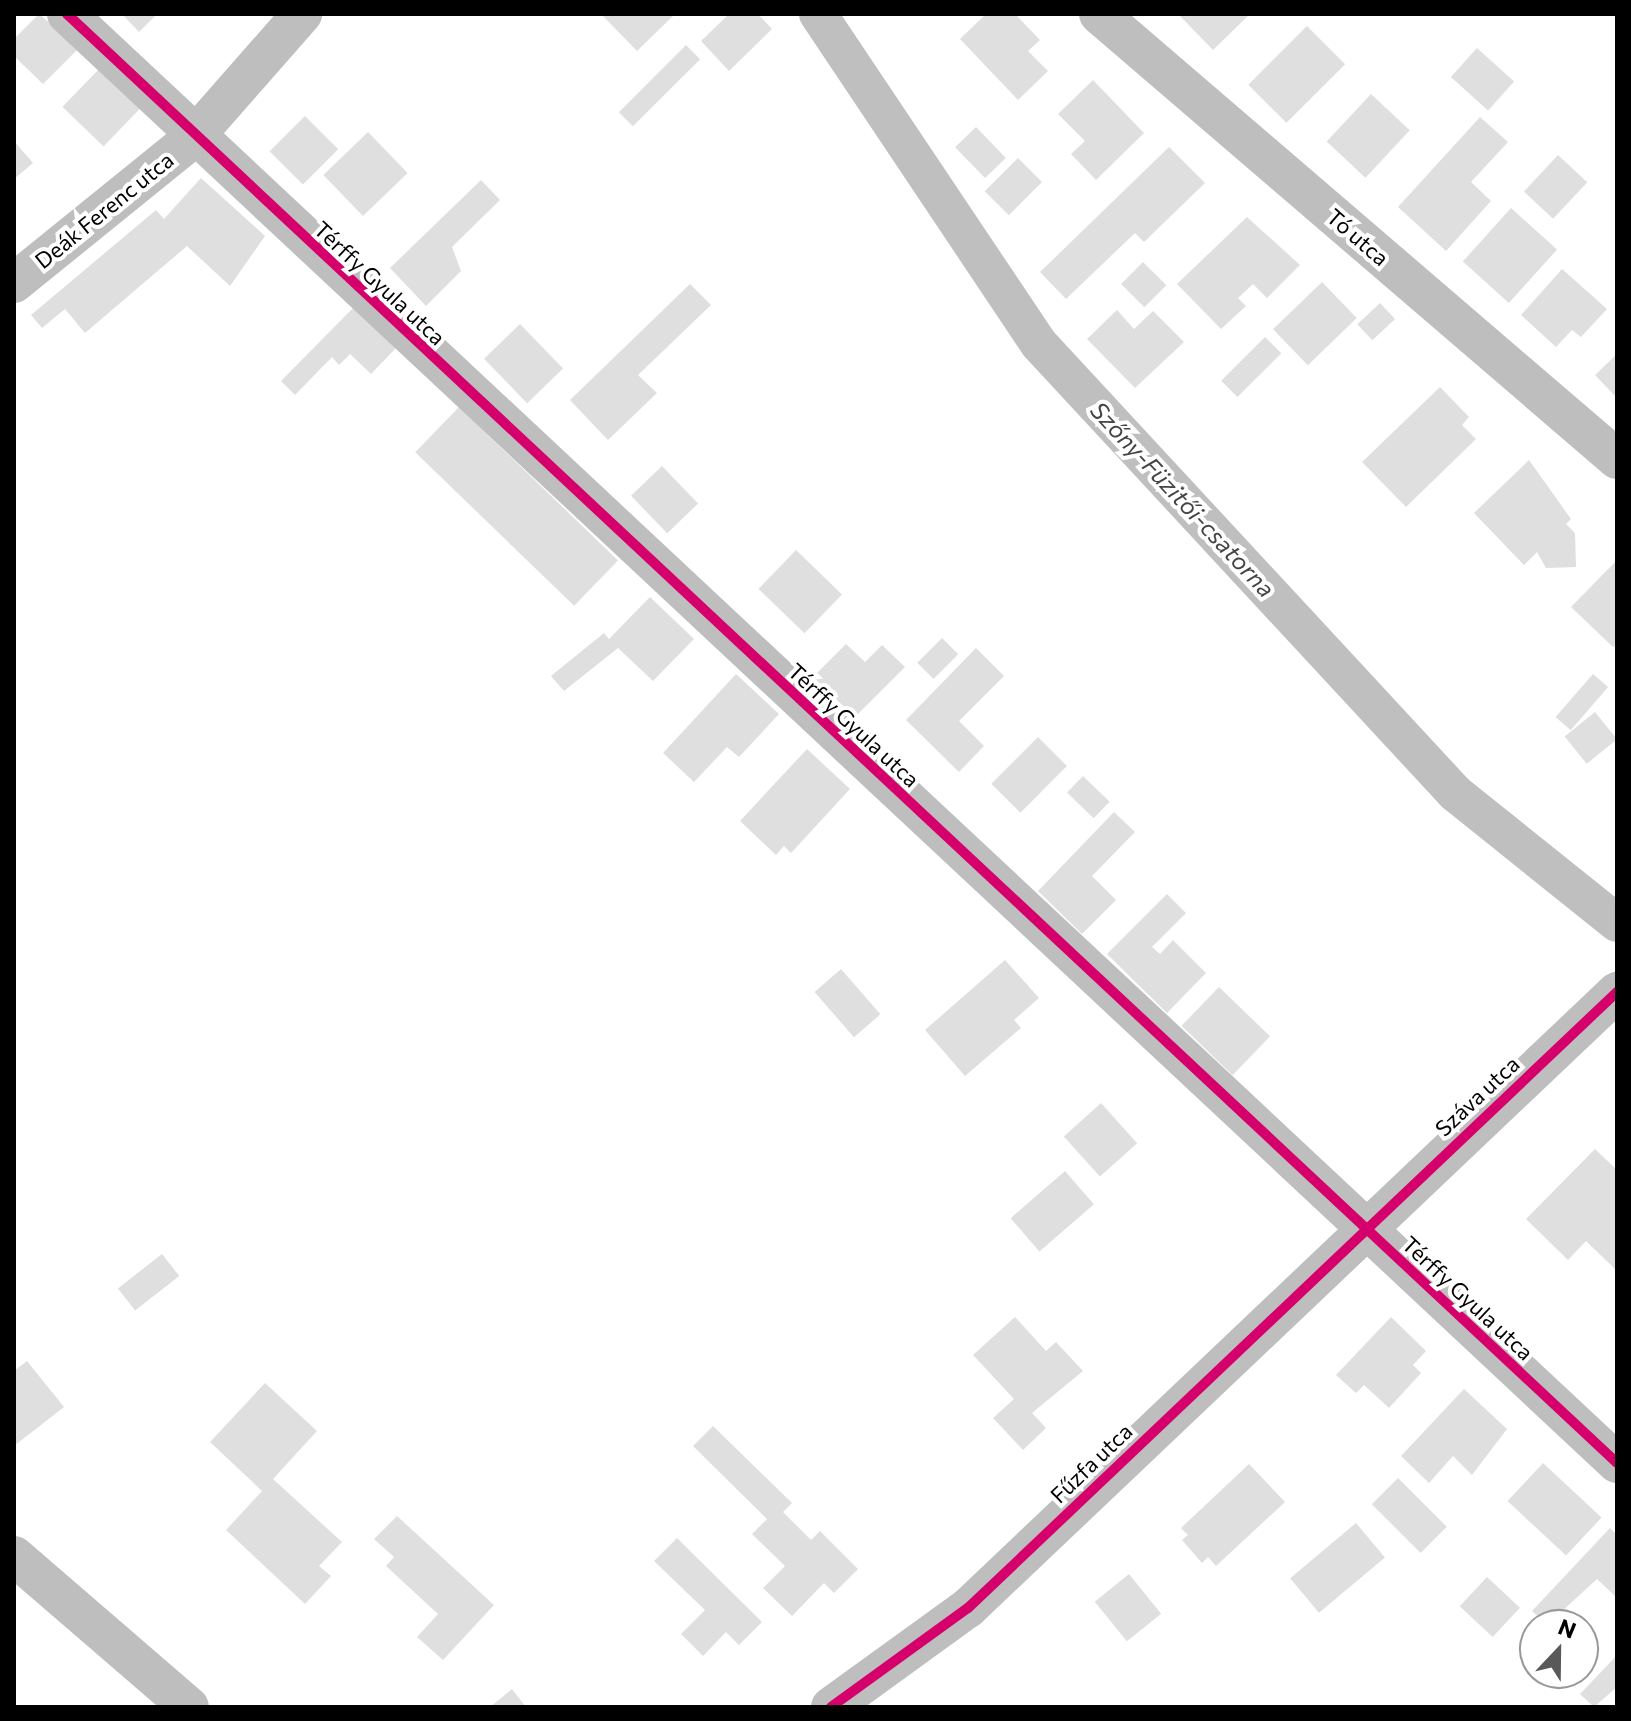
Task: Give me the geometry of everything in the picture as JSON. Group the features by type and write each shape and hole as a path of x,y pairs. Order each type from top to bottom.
{"street":[{"name":"Térffy Gyula utca","path":"67,14 194,137 1617,1463"},
{"name":"Deák Ferenc utca","path":"14,283 194,137 302,14"},
{"name":"Tó utca","path":"1099,14 1617,459"},
{"name":"Száva utca","path":"1365,1229 1617,992"},
{"name":"Fűzfa utca","path":"831,1707 968,1608 1365,1229"},
{"path":"14,1556 189,1707"}],"building":[{"path":"39,14 79,48 43,84 14,56 14,39"},
{"path":"122,14 157,14 139,32"},
{"path":"601,14 675,14 637,51"},
{"path":"729,14 758,14 772,29 729,71 701,41"},
{"path":"986,14 1015,14 1040,40 1028,51 1048,71 1018,100 960,39"},
{"path":"1178,14 1250,14 1213,50"},
{"path":"1307,26 1345,64 1286,123 1248,85"},
{"path":"686,45 700,59 633,126 619,112"},
{"path":"1477,48 1514,81 1488,110 1451,77"},
{"path":"100,68 141,108 103,146 62,107"},
{"path":"1093,80 1144,133 1096,180 1071,154 1085,141 1058,114"},
{"path":"1371,94 1410,130 1365,178 1327,142"},
{"path":"305,116 338,149 303,185 270,151"},
{"path":"1480,117 1508,142 1471,182 1491,201 1446,251 1398,207"},
{"path":"976,127 1006,158 985,178 955,147"},
{"path":"368,132 408,173 363,216 323,175"},
{"path":"14,141 33,163 14,179"},
{"path":"1169,147 1205,183 1144,242 1135,233 1066,299 1040,272"},
{"path":"1558,155 1587,182 1553,219 1524,192"},
{"path":"1018,158 1042,182 1009,215 985,191"},
{"path":"201,178 265,236 230,286 187,246 85,333 65,309 42,328 31,315 156,210 164,219"},
{"path":"481,180 500,200 452,247 461,271 426,306 390,268"},
{"path":"1511,208 1557,249 1509,303 1463,262"},
{"path":"1247,217 1300,265 1267,298 1253,284 1238,298 1246,306 1221,329 1177,284"},
{"path":"1143,262 1166,285 1144,307 1121,284"},
{"path":"1562,269 1607,309 1581,337 1572,330 1556,347 1521,315"},
{"path":"1322,282 1357,318 1308,365 1273,329"},
{"path":"690,284 711,305 638,375 657,393 608,440 570,400"},
{"path":"1380,303 1395,319 1372,340 1357,324"},
{"path":"354,307 396,348 371,374 350,354 339,365 332,357 295,395 281,381"},
{"path":"1117,310 1134,329 1153,311 1184,342 1135,388 1087,339"},
{"path":"520,324 563,369 527,403 484,359"},
{"path":"1265,337 1281,353 1237,397 1221,381"},
{"path":"1617,354 1617,398 1595,375"},
{"path":"1440,387 1469,417 1462,425 1476,439 1406,507 1362,462"},
{"path":"459,407 618,561 574,606 415,452"},
{"path":"1529,460 1571,519 1566,524 1575,533 1576,567 1546,568 1537,552 1524,565 1474,513"},
{"path":"662,466 698,503 667,533 631,496"},
{"path":"796,550 842,594 805,633 758,589"},
{"path":"1617,560 1617,644 1613,647 1571,607"},
{"path":"650,597 694,639 653,681 618,648 564,691 551,676 604,633 609,639"},
{"path":"942,638 958,654 934,679 917,663"},
{"path":"846,644 865,662 882,645 905,667 854,718 813,677"},
{"path":"976,648 1004,676 959,721 984,746 959,772 906,720"},
{"path":"736,674 779,714 739,757 727,747 694,782 663,753"},
{"path":"1593,674 1608,687 1571,730 1556,717"},
{"path":"1595,712 1617,739 1587,764 1565,737"},
{"path":"1038,737 1067,766 1020,813 991,784"},
{"path":"807,749 850,789 791,853 784,846 776,855 740,821"},
{"path":"1083,776 1110,802 1094,818 1067,793"},
{"path":"1114,812 1135,832 1092,876 1116,900 1082,934 1038,891"},
{"path":"1167,894 1186,913 1152,947 1160,954 1173,940 1206,973 1167,1013 1107,954"},
{"path":"1005,960 1039,998 1014,1020 1021,1028 965,1076 925,1030"},
{"path":"841,969 880,1014 854,1037 815,992"},
{"path":"1219,987 1270,1036 1233,1075 1181,1026"},
{"path":"1101,1103 1137,1143 1100,1177 1064,1136"},
{"path":"1595,1149 1617,1170 1617,1271 1586,1241 1568,1260 1526,1219"},
{"path":"1065,1171 1094,1204 1040,1251 1011,1218"},
{"path":"162,1254 179,1276 135,1311 118,1288"},
{"path":"1015,1317 1046,1351 1056,1342 1083,1371 1032,1413 1046,1428 1023,1450 993,1418 1014,1399 973,1355"},
{"path":"1391,1317 1426,1351 1413,1365 1421,1373 1389,1408 1364,1385 1356,1393 1336,1375"},
{"path":"27,1361 64,1407 14,1446 14,1371"},
{"path":"265,1383 317,1431 273,1479 342,1542 319,1566 331,1576 305,1604 226,1530 262,1491 210,1442"},
{"path":"1464,1389 1507,1429 1472,1475 1453,1456 1429,1483 1401,1456"},
{"path":"713,1426 792,1503 783,1512 811,1540 820,1531 858,1569 834,1593 824,1583 792,1616 763,1588 785,1566 752,1534 767,1519 693,1446"},
{"path":"1543,1463 1602,1518 1566,1556 1508,1501"},
{"path":"1249,1464 1285,1502 1216,1566 1208,1557 1202,1563 1182,1540 1188,1535 1181,1528"},
{"path":"1398,1478 1447,1527 1421,1553 1372,1504"},
{"path":"397,1516 494,1605 443,1660 417,1637 438,1614 386,1566 394,1557 374,1539"},
{"path":"1356,1523 1385,1557 1319,1613 1290,1578"},
{"path":"1610,1528 1617,1535 1617,1598 1597,1579 1564,1609 1534,1609"},
{"path":"677,1538 762,1622 739,1645 726,1632 703,1656 681,1634 705,1610 654,1561"},
{"path":"1129,1574 1161,1614 1127,1641 1095,1602"},
{"path":"1487,1577 1520,1608 1493,1637 1460,1606"},
{"path":"1617,1655 1617,1687 1594,1707 1580,1694 1585,1689 1599,1689 1599,1674"},
{"path":"512,1689 526,1707 490,1707"}],"waterway":[{"name":"Szőny-Füzitői-csatorna","path":"818,14 1039,344 1455,793 1617,923"}],"cycle path":[{"path":"67,14 1617,1463"},
{"path":"831,1707 968,1608 1617,992"}]}
